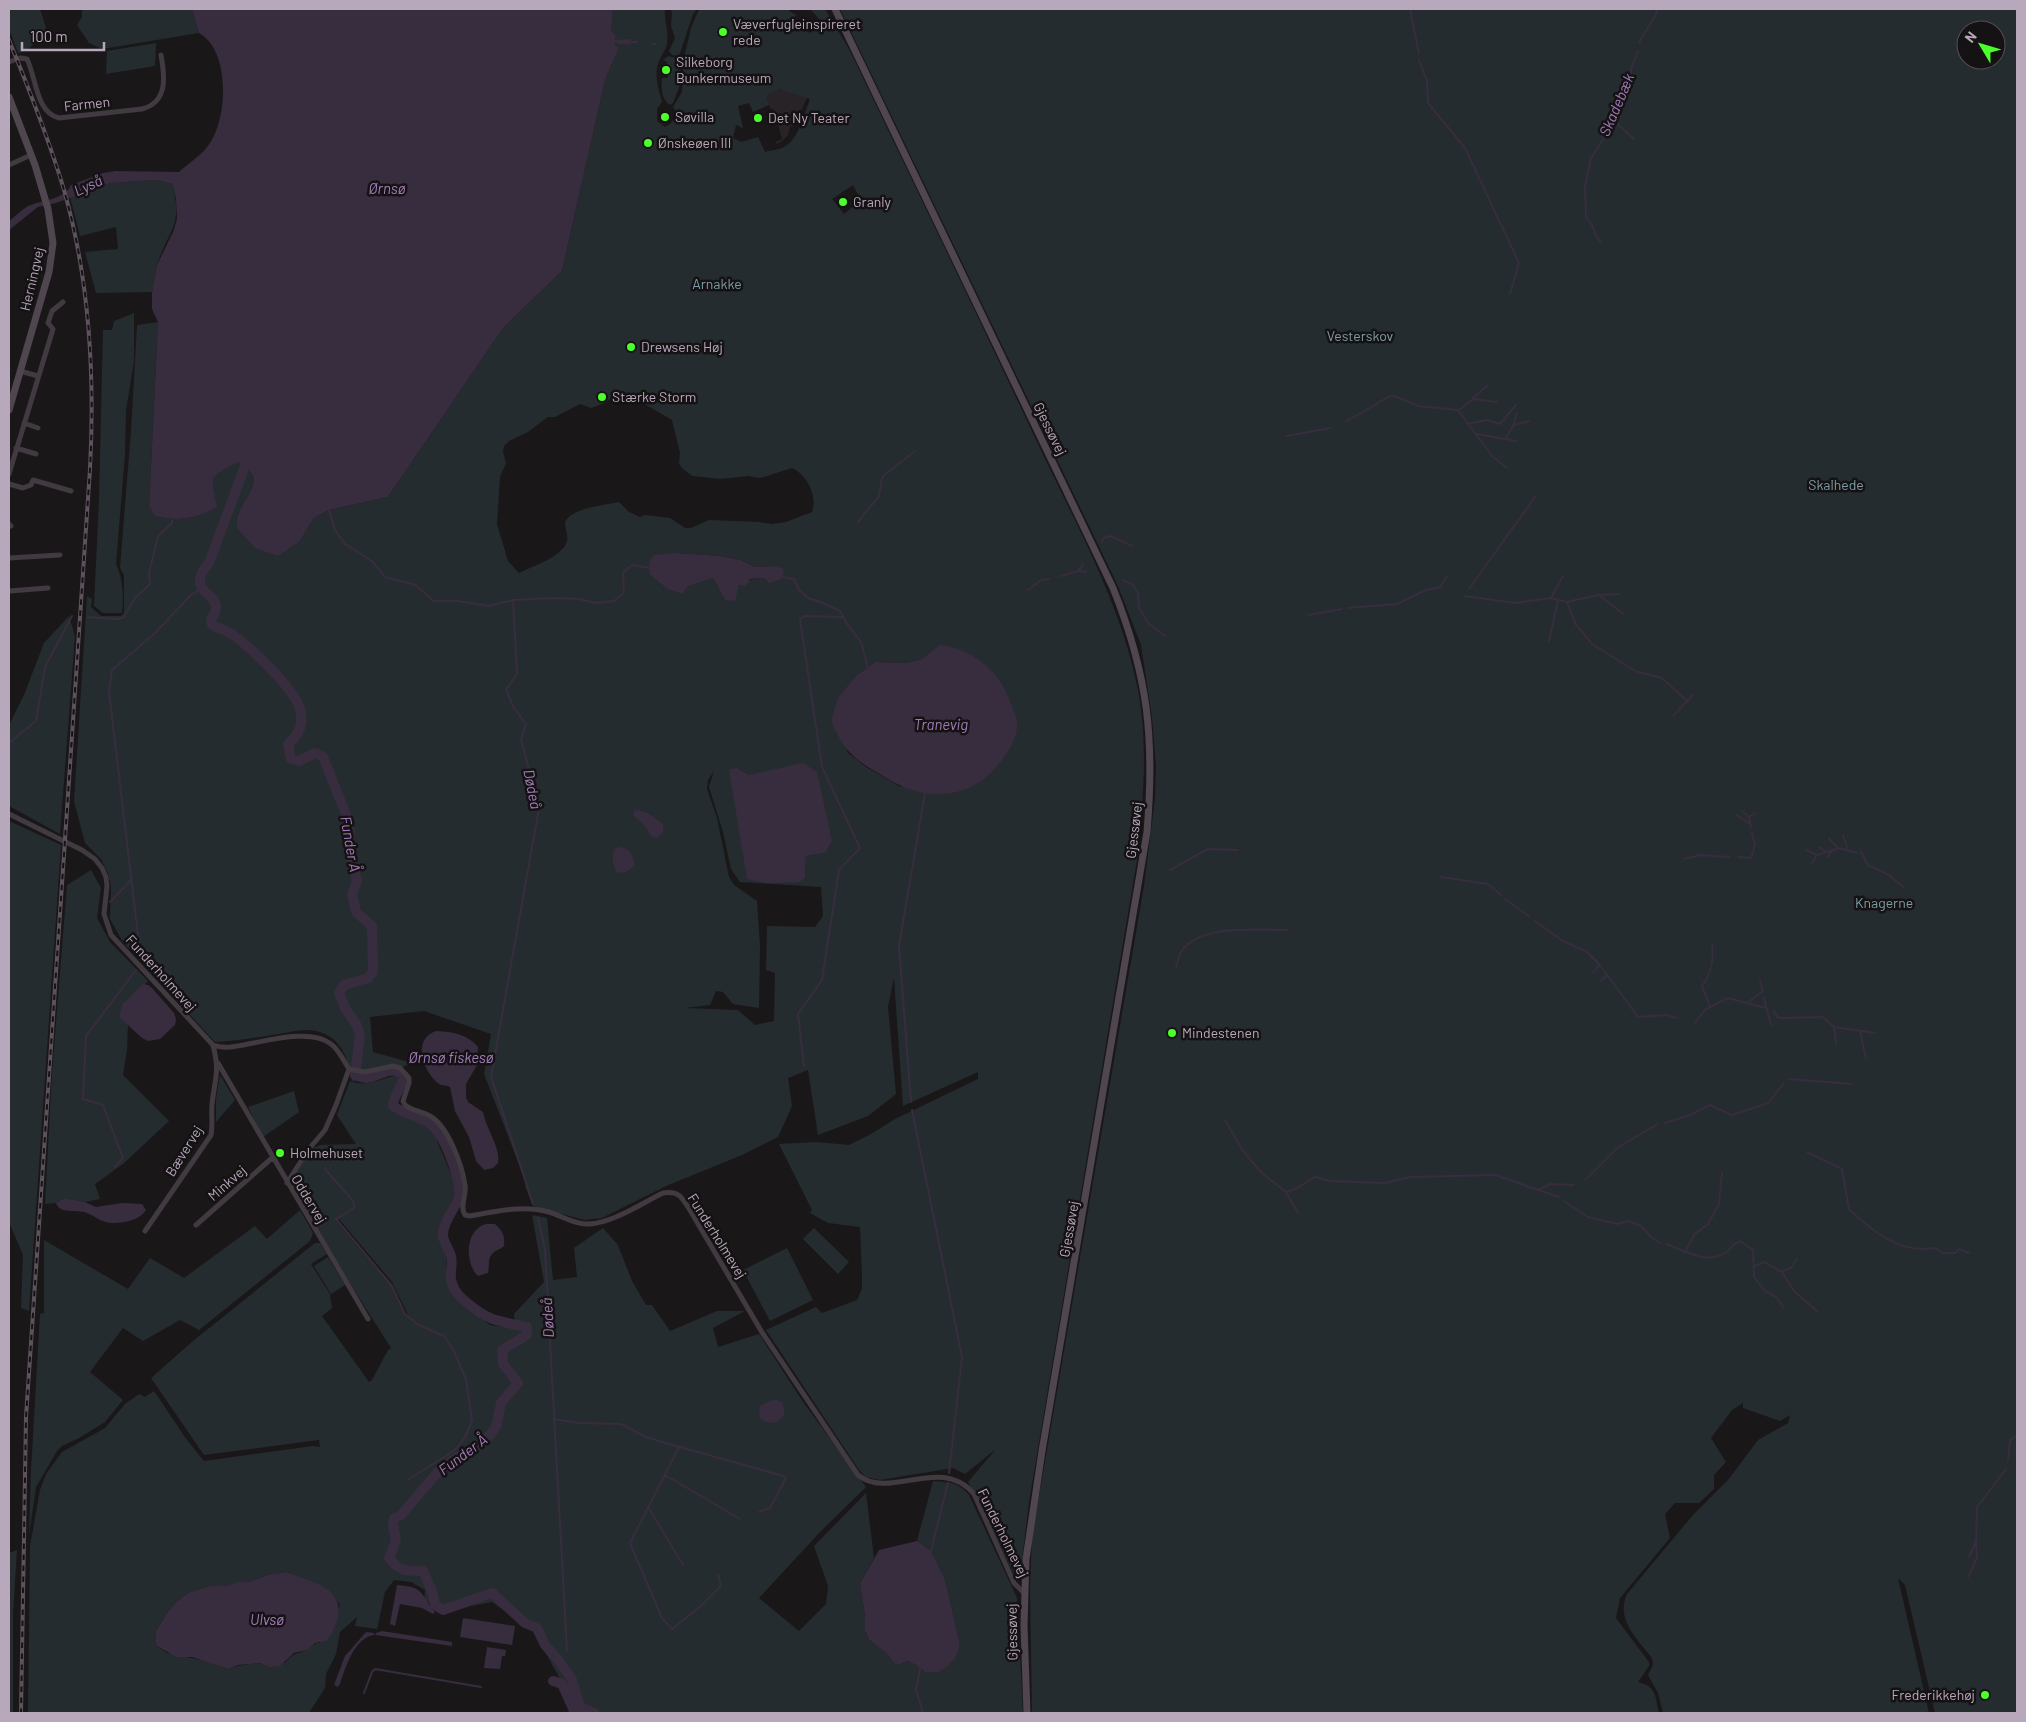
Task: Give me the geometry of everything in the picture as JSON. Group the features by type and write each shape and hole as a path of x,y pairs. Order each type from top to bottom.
{"street":[{"name":"Gjessøvej","path":"835,9 1113,588 1137,654 1148,716 1151,746 1148,832 1042,1451 1026,1559 1023,1592 1027,1713"},
{"name":"Farmen","path":"9,62 20,58 27,59 44,109 54,117 59,118 143,109 150,106 156,102 164,86 160,55"},
{"name":"Herningvej","path":"9,97 12,113 31,154 44,195 53,243 50,265 9,410"},
{"path":"9,165 31,154"},
{"path":"9,474 53,329 48,323 52,311 64,302"},
{"path":"20,371 38,376"},
{"path":"24,424 38,428"},
{"path":"16,448 36,454"},
{"path":"9,484 23,488 31,485 33,480 71,491"},
{"path":"9,558 60,555"},
{"path":"9,591 48,588"},
{"name":"Funderholmevej","path":"9,814 82,850 95,859 106,877 104,914 111,935 212,1045"},
{"path":"212,1045 225,1048 298,1036 313,1036 330,1043 336,1048 349,1069 325,1130 308,1150 287,1183"},
{"name":"Bævervej","path":"145,1231 211,1135 213,1125 212,1106 218,1063 212,1045"},
{"name":"Oddervej","path":"218,1063 368,1319"},
{"name":"Funderholmevej","path":"349,1069 365,1072 393,1066 407,1073 409,1083 403,1101 408,1108 429,1115 438,1121 447,1134 461,1168 465,1185 466,1195 462,1208 465,1215 470,1216 516,1208 530,1209 548,1212 581,1224 589,1224 610,1219 663,1193 672,1191 679,1195 763,1334 858,1475 864,1480 876,1484 936,1477 963,1482 974,1494 1014,1583 1023,1592"},
{"name":"Minkvej","path":"196,1226 272,1158"}],"shaded area":[{"path":"807,58 807,98 794,126 790,127 788,135 776,144 775,142 782,139 774,110 770,108 767,97 771,92 784,88"}],"green space":[{"path":"9,9 40,9 46,28 28,50 18,53 9,29"},
{"path":"82,9 192,9 199,33 102,49 89,43 77,25 82,17"},
{"name":"Arnakke","path":"613,9 665,9 667,44 657,70 662,102 657,109 657,121 665,127 676,117 693,116 696,114 677,113 673,107 682,92 684,58 691,28 699,9 792,9 789,11 796,15 792,24 793,27 798,30 807,30 810,33 820,25 818,22 820,20 810,9 825,9 849,49 1080,531 1107,591 1129,653 1141,707 1144,751 1143,794 1137,860 1029,1502 1020,1577 1017,1580 968,1482 996,1449 965,1474 953,1468 880,1480 866,1477 859,1470 766,1330 816,1307 822,1313 857,1300 862,1289 860,1227 828,1223 810,1213 812,1210 779,1144 816,1142 849,1145 895,1119 978,1079 978,1072 903,1106 894,978 888,1007 896,1094 868,1116 818,1135 808,1070 788,1078 792,1106 778,1137 742,1155 666,1186 602,1218 584,1220 533,1206 525,1186 527,1185 484,1074 491,1034 424,1011 370,1017 373,1052 412,1063 366,1082 352,1081 344,1053 339,1045 326,1034 317,1031 302,1030 215,1042 123,942 110,919 111,886 108,873 101,859 85,843 74,801 87,596 92,599 91,607 101,616 121,616 124,612 124,575 120,568 137,325 158,322 149,505 155,516 171,519 194,517 216,507 213,488 214,478 221,471 238,461 251,473 253,486 238,514 300,541 314,518 329,510 388,497 503,328 562,271 605,80 618,50 614,47 615,42 630,45 615,40 615,35 611,30","holes":["780,89 810,99 801,125 794,138 782,148 765,152 758,137 741,142 733,138 736,125 743,128 738,106 749,103 753,112 769,105 767,98 769,94","853,185 861,200 844,214 832,199","619,394 626,401 641,402 672,420 680,453 679,463 692,476 721,479 748,476 760,478 792,468 807,481 810,487 814,499 812,512 786,522 772,524 709,520 691,528 685,528 670,518 645,515 640,517 629,512 619,502 599,506 571,515 566,521 567,541 565,546 554,556 519,573 508,561 497,524 500,477 506,463 503,452 504,446 509,441 528,432 548,417 555,417 580,404 591,408","677,553 720,556 741,560 755,567 774,566 766,578 742,583 725,600 713,578 687,587 683,594 667,589 650,575","922,659 901,787 866,767 847,752 857,675 875,662 905,663","737,768 749,775 825,853 806,856 805,877","714,771 709,787 723,832 731,869 740,882 821,887 823,916 815,927 767,926 766,970 775,973 774,1021 755,1025 738,1010 685,1008 710,1005 716,991 723,992 733,1004 759,1008 760,946 757,901 734,885 729,877 717,818 707,789 708,780"]},
{"path":"670,9 697,9 693,14 679,56 672,55 669,51 675,38 671,26 672,12"},
{"name":"Vesterskov","path":"840,9 2017,9 2017,1713 1935,1713 1905,1585 1898,1578 1929,1713 1663,1713 1658,1693 1648,1675 1653,1665 1652,1658 1630,1629 1624,1612 1624,1603 1627,1594 1693,1515 1728,1480 1758,1440 1788,1423 1790,1415 1780,1421 1743,1408 1743,1403 1732,1410 1711,1438 1726,1462 1714,1475 1714,1489 1699,1503 1675,1503 1665,1514 1670,1538 1620,1598 1616,1618 1649,1662 1649,1666 1638,1682 1652,1690 1656,1697 1659,1713 1032,1713 1030,1586 1032,1537 1144,886 1155,799 1156,766 1152,717 1141,645 1118,586"},
{"path":"156,43 155,66 106,74 107,51"},
{"path":"668,56 680,59 681,82 673,103 670,105 662,93 662,78 668,78 667,62 663,60"},
{"path":"157,180 172,184 176,209 173,227 157,265 152,292 96,293 85,252 118,249 116,227 80,236 70,197 110,183"},
{"path":"134,313 134,362 126,410 125,454 116,564 122,588 122,613 103,613 94,606 99,500 103,330 112,330 114,321"},
{"path":"69,616 75,636 60,834 9,806 9,725 24,695 44,643"},
{"path":"9,821 61,845 29,1311 21,1308 23,1255 9,1222"},
{"path":"91,870 101,888 97,918 110,942 148,981 119,1014 128,1024 127,1050 123,1075 169,1121 123,1164 95,1184 100,1199 85,1202 64,1198 56,1203 45,1204 52,1073 67,885"},
{"path":"220,1075 235,1100 216,1122 216,1099"},
{"path":"398,1076 400,1082 390,1098 392,1109 399,1114 424,1120 440,1138 437,1141 457,1188 456,1195 441,1221 440,1240 446,1254 446,1275 451,1289 459,1300 490,1325 515,1328 514,1314 544,1282 532,1215 547,1218 553,1280 577,1277 574,1248 603,1228 618,1245 632,1281 646,1305 652,1305 670,1331 717,1311 745,1311 713,1328 718,1347 759,1334 803,1402 866,1487 820,1532 759,1598 799,1631 826,1604 828,1586 814,1546 866,1493 874,1558 860,1583 865,1616 865,1631 869,1640 889,1654 895,1664 899,1665 907,1661 925,1672 960,1645 945,1579 931,1551 917,1541 933,1481 953,1484 965,1490 1017,1598 1023,1713 579,1713 534,1632 492,1602 450,1610 424,1601 425,1590 411,1582 394,1580 385,1592 377,1629 355,1626 357,1617 340,1632 336,1654 326,1674 325,1688 309,1713 28,1713 30,1546 40,1490 46,1474 62,1452 105,1428 125,1404 139,1394 145,1397 154,1391 187,1440 204,1461 313,1446 320,1447 319,1440 204,1455 151,1378 193,1341 315,1243 320,1243 327,1254 311,1264 330,1294 332,1308 322,1316 369,1382 391,1348 327,1247 290,1184 310,1149 321,1145 356,1144 337,1115 350,1081 367,1083","holes":["339,1219 392,1282 409,1317 405,1314 392,1287 336,1221","287,1572 324,1588 336,1599 340,1606 320,1643 294,1655 285,1663 249,1664 229,1669 210,1662 167,1653 157,1646 155,1641 156,1631 176,1602 188,1593 210,1586 226,1586 238,1582 249,1582 268,1575"]},
{"path":"294,1091 299,1112 263,1137 248,1107"},
{"path":"300,1210 313,1233 310,1241 199,1330 180,1320 143,1341 123,1328 90,1372 123,1400 105,1422 62,1446 57,1451 36,1487 29,1535 40,1314 44,1313 44,1240 128,1289 150,1258 184,1278 255,1226 267,1239"},
{"path":"814,1228 849,1262 838,1274 803,1239"},
{"path":"787,1248 813,1300 770,1321 743,1270"},
{"path":"328,1257 345,1285 331,1294 314,1266"},
{"path":"17,1550 13,1615 13,1713 9,1713 9,1553"}],"water":[{"name":"Ørnsø","path":"192,9 613,9 611,30 615,35 615,40 630,39 631,41 630,45 615,42 615,47 618,47 618,50 605,80 562,271 503,328 388,497 329,510 314,518 300,541 278,556 255,548 237,528 238,514 253,486 251,474 238,462 214,478 213,488 217,507 209,511 194,517 171,519 155,516 149,506 158,322 152,309 152,292 157,265 173,232 177,219 176,198 172,184 157,180 110,183 56,203 38,207 9,230 9,221 25,208 58,197 68,190 71,185 103,173 115,171 179,172 207,147 216,131 220,117 223,101 223,84 221,68 216,54 209,41 199,33"},
{"path":"677,553 720,556 741,560 755,567 774,566 784,569 782,579 769,583 765,578 750,579 746,586 739,585 735,601 725,600 713,578 687,587 683,594 667,589 650,575 649,562 654,555"},
{"name":"Tranevig","path":"940,645 975,657 993,672 1006,692 1016,718 1017,731 1008,751 995,769 982,780 968,788 953,793 937,794 904,787 860,762 847,750 831,721 838,698 857,675 875,662 905,663 922,659"},
{"path":"803,763 817,772 832,841 825,853 806,856 805,877 800,882 766,883 747,879 729,769 737,768 749,775"},
{"path":"635,810 653,816 663,824 663,832 657,838 651,836 646,827 633,815"},
{"path":"620,847 629,851 634,863 632,868 622,873 617,872 613,860 615,849"},
{"path":"143,984 152,988 174,1013 176,1019 175,1025 160,1039 148,1041 142,1038 119,1017 122,1005"},
{"name":"Ørnsø fiskesø","path":"436,1031 459,1035 469,1039 478,1047 477,1065 466,1084 466,1097 468,1102 483,1112 497,1151 498,1163 493,1168 484,1170 476,1161 469,1137 455,1111 450,1087 439,1084 425,1065 422,1056 424,1041 428,1035"},
{"path":"64,1198 85,1202 96,1207 122,1203 142,1204 146,1210 134,1219 111,1223 84,1212 61,1209 56,1203"},
{"path":"486,1224 495,1224 500,1229 504,1236 504,1246 491,1255 488,1273 478,1276 474,1271 469,1256 470,1240 479,1227"},
{"path":"775,1399 782,1403 785,1413 783,1417 774,1423 763,1421 760,1418 759,1406"},
{"path":"917,1541 931,1551 945,1579 960,1645 955,1658 948,1666 938,1672 925,1672 907,1661 899,1665 895,1664 888,1654 869,1640 865,1631 865,1616 860,1583 879,1550"},
{"name":"Ulvsø","path":"287,1572 322,1586 330,1591 335,1598 338,1606 338,1616 334,1629 326,1641 315,1643 307,1650 294,1653 280,1666 269,1667 261,1663 238,1665 229,1669 192,1657 176,1657 157,1646 155,1641 156,1631 176,1602 188,1593 210,1586 226,1586 238,1582 249,1582 268,1575"},
{"path":"397,1585 417,1589 435,1612 433,1614 422,1608 400,1604 395,1626 390,1624"},
{"path":"463,1618 515,1626 512,1645 460,1637"},
{"path":"382,1631 452,1642 452,1646 375,1635"},
{"path":"366,1632 374,1633 374,1635 361,1641 356,1647 340,1684 338,1687 334,1685 345,1656"},
{"path":"487,1647 506,1650 505,1656 502,1656 500,1669 484,1668"}],"waterway":[{"path":"1410,9 1419,54"},
{"name":"Skadebæk","path":"1639,43 1658,9"},
{"path":"631,42 637,42"},
{"name":"Skadebæk","path":"1601,242 1586,217 1585,187 1591,158 1608,132 1615,103 1629,84 1632,66 1638,51"},
{"path":"1419,60 1427,81 1428,103 1465,148 1519,263 1510,294"},
{"path":"1613,120 1634,139"},
{"path":"1473,398 1488,385"},
{"path":"1346,421 1388,397 1395,396 1418,406 1458,410 1492,456 1507,468"},
{"path":"1459,410 1473,399 1497,402"},
{"path":"1467,424 1487,420 1500,424 1516,405"},
{"path":"1506,438 1513,426 1517,413"},
{"path":"1514,425 1529,421"},
{"path":"1286,436 1331,428"},
{"path":"1477,434 1516,441"},
{"path":"858,522 879,496 882,477 915,451"},
{"name":"Funder Å","path":"245,466 209,563 202,573 201,586 215,603 216,611 211,619 212,625 230,633 247,646 281,679 296,700 301,711 301,722 298,733 288,744 291,759 299,761 315,753 323,757 347,817 350,835 348,847 357,881 352,894 356,912 372,926 373,972 368,978 344,985 339,993 360,1035 355,1075 366,1078 395,1071 404,1076 394,1098 393,1106 434,1127 446,1146 457,1176 459,1185 458,1200 443,1230 444,1240 451,1256 451,1279 454,1288 462,1299 480,1313 500,1321 527,1327 527,1335 502,1350 503,1364 518,1383 501,1403 497,1424 492,1433 478,1445 454,1459 438,1472 401,1515 394,1518 393,1524 396,1540 389,1558 403,1570 423,1571 432,1591 435,1605 443,1610 492,1593 525,1623 537,1628 545,1645 572,1680 580,1707 594,1713"},
{"path":"1469,589 1535,497"},
{"name":"Dødeå","path":"329,510 335,530 345,544 372,561 385,577 416,585 433,601 457,601 489,606 513,600 517,674 506,690 514,708 526,724 521,739 539,808 491,1077 533,1204"},
{"path":"88,617 118,619 124,617 135,598 150,584 149,573 158,536 172,523 172,520"},
{"path":"1101,542 1104,538 1110,536 1132,546"},
{"path":"513,600 552,598 579,599 596,603 614,601 624,593 623,573 632,565 650,568"},
{"path":"1061,576 1078,571 1083,565"},
{"path":"1079,571 1086,572"},
{"path":"1348,608 1397,604 1426,590 1440,587 1447,576"},
{"path":"1551,598 1563,576"},
{"path":"782,577 794,579 799,590 808,598 840,611 861,642 868,668"},
{"path":"1028,590 1041,580 1049,579"},
{"path":"1123,580 1133,585 1138,593 1139,608 1149,624 1165,636"},
{"path":"141,960 109,692 112,670 155,633 191,595 202,588"},
{"path":"1464,596 1516,603 1550,598 1567,602 1598,595 1620,594"},
{"path":"1599,595 1623,614"},
{"path":"1549,641 1558,600"},
{"path":"1567,602 1576,625 1592,644 1635,671 1662,678 1687,701"},
{"path":"1308,615 1342,609"},
{"path":"9,743 36,721 45,667 72,616"},
{"path":"804,1066 798,1014 822,980 839,870 860,848 822,767 800,619 804,616 843,617"},
{"path":"1674,715 1693,695"},
{"path":"911,1102 899,946 925,793"},
{"path":"1742,811 1749,817 1751,828"},
{"path":"1749,817 1755,813"},
{"path":"1737,815 1751,825"},
{"path":"1738,857 1751,858 1755,845 1752,833"},
{"path":"1843,835 1848,851"},
{"path":"1829,839 1838,848"},
{"path":"1819,847 1825,851"},
{"path":"1806,850 1817,855 1839,848 1857,853"},
{"path":"1177,866 1208,849 1238,850"},
{"path":"1828,857 1832,850"},
{"path":"1861,852 1868,865 1889,875 1903,887"},
{"path":"1684,859 1700,855 1729,857"},
{"path":"1812,863 1817,855"},
{"path":"1170,870 1176,867"},
{"path":"1441,877 1488,884 1501,895"},
{"path":"110,902 132,879"},
{"path":"1505,899 1530,917"},
{"path":"1535,921 1563,941 1586,951 1599,964 1638,1017 1667,1015 1676,1018"},
{"path":"1176,967 1183,949 1192,941 1204,935 1248,929 1288,930"},
{"path":"1710,1007 1702,986 1712,966 1712,944"},
{"path":"1593,973 1599,965"},
{"path":"115,1167 123,1158 103,1105 83,1099 86,1036 136,970"},
{"path":"1601,981 1607,974"},
{"path":"1747,1003 1763,991 1760,981"},
{"path":"1694,1024 1706,1009 1728,998 1766,1008"},
{"path":"1764,998 1771,1025"},
{"path":"1774,1011 1778,1018 1823,1017 1834,1027 1875,1033"},
{"path":"1834,1028 1836,1043"},
{"path":"1860,1031 1866,1059"},
{"path":"1789,1079 1852,1084"},
{"path":"1665,1123 1690,1115 1710,1105 1732,1115 1768,1103 1784,1083"},
{"path":"912,1110 962,1357 949,1473"},
{"path":"1225,1120 1243,1151 1262,1173 1286,1192 1298,1213"},
{"path":"1586,1179 1617,1148 1658,1124"},
{"path":"1807,1152 1842,1169 1849,1209 1878,1233 1910,1248 1935,1248 1943,1253 1955,1253 1959,1249 1969,1253"},
{"path":"325,1169 354,1202 354,1208 336,1219 392,1286 405,1314 417,1324 444,1336 453,1349 466,1379 472,1421 465,1437 457,1448 409,1479"},
{"path":"1684,1253 1695,1234 1708,1224 1719,1204 1722,1173"},
{"path":"1286,1192 1297,1188 1315,1177 1330,1181 1385,1183 1410,1177 1495,1175 1559,1197"},
{"path":"1538,1190 1550,1184 1574,1185"},
{"path":"1564,1201 1588,1217 1617,1224 1628,1221 1641,1226 1651,1237 1660,1243"},
{"path":"538,1218 545,1249 567,1651"},
{"path":"1666,1244 1695,1255 1710,1258 1725,1253 1740,1241 1753,1250 1754,1277 1765,1291 1776,1297 1783,1307"},
{"path":"1783,1271 1791,1268 1797,1259"},
{"path":"1755,1266 1764,1262 1782,1272 1794,1291 1818,1312"},
{"path":"553,1419 579,1423 621,1424 646,1437 679,1447 630,1543 662,1618 672,1629 701,1606 721,1586 718,1575"},
{"path":"2008,1460 2010,1441 2015,1436"},
{"path":"680,1447 786,1478 770,1508 759,1512"},
{"path":"1969,1557 1976,1541 1977,1507 2006,1469"},
{"path":"665,1475 740,1519"},
{"path":"931,1551 948,1483"},
{"path":"648,1507 683,1565"},
{"path":"1968,1577 1977,1558 1976,1541"},
{"path":"364,1693 375,1669 481,1687"},
{"path":"920,1669 916,1690 923,1713"},
{"path":"553,1681 562,1684 575,1713"}],"railway":[{"path":"9,40 52,152 73,224 80,259 89,328 92,398 90,469 26,1417 21,1713"}],"place":[{"name":"Væverfugleinspireret rede","path":"723,32"},
{"name":"Silkeborg Bunkermuseum","path":"666,70"},
{"name":"Søvilla","path":"665,117"},
{"name":"Det Ny Teater","path":"758,118"},
{"name":"Ønskeøen III","path":"648,143"},
{"name":"Granly","path":"843,202"},
{"name":"Drewsens Høj","path":"631,347"},
{"name":"Stærke Storm","path":"602,397"},
{"name":"Mindestenen","path":"1172,1033"},
{"name":"Holmehuset","path":"280,1153"},
{"name":"Frederikkehøj","path":"1985,1695"}],"water label":[{"name":"Lyså","path":"88,186"}],"park label":[{"name":"Skalhede","path":"1836,485"},
{"name":"Knagerne","path":"1884,903"}]}
